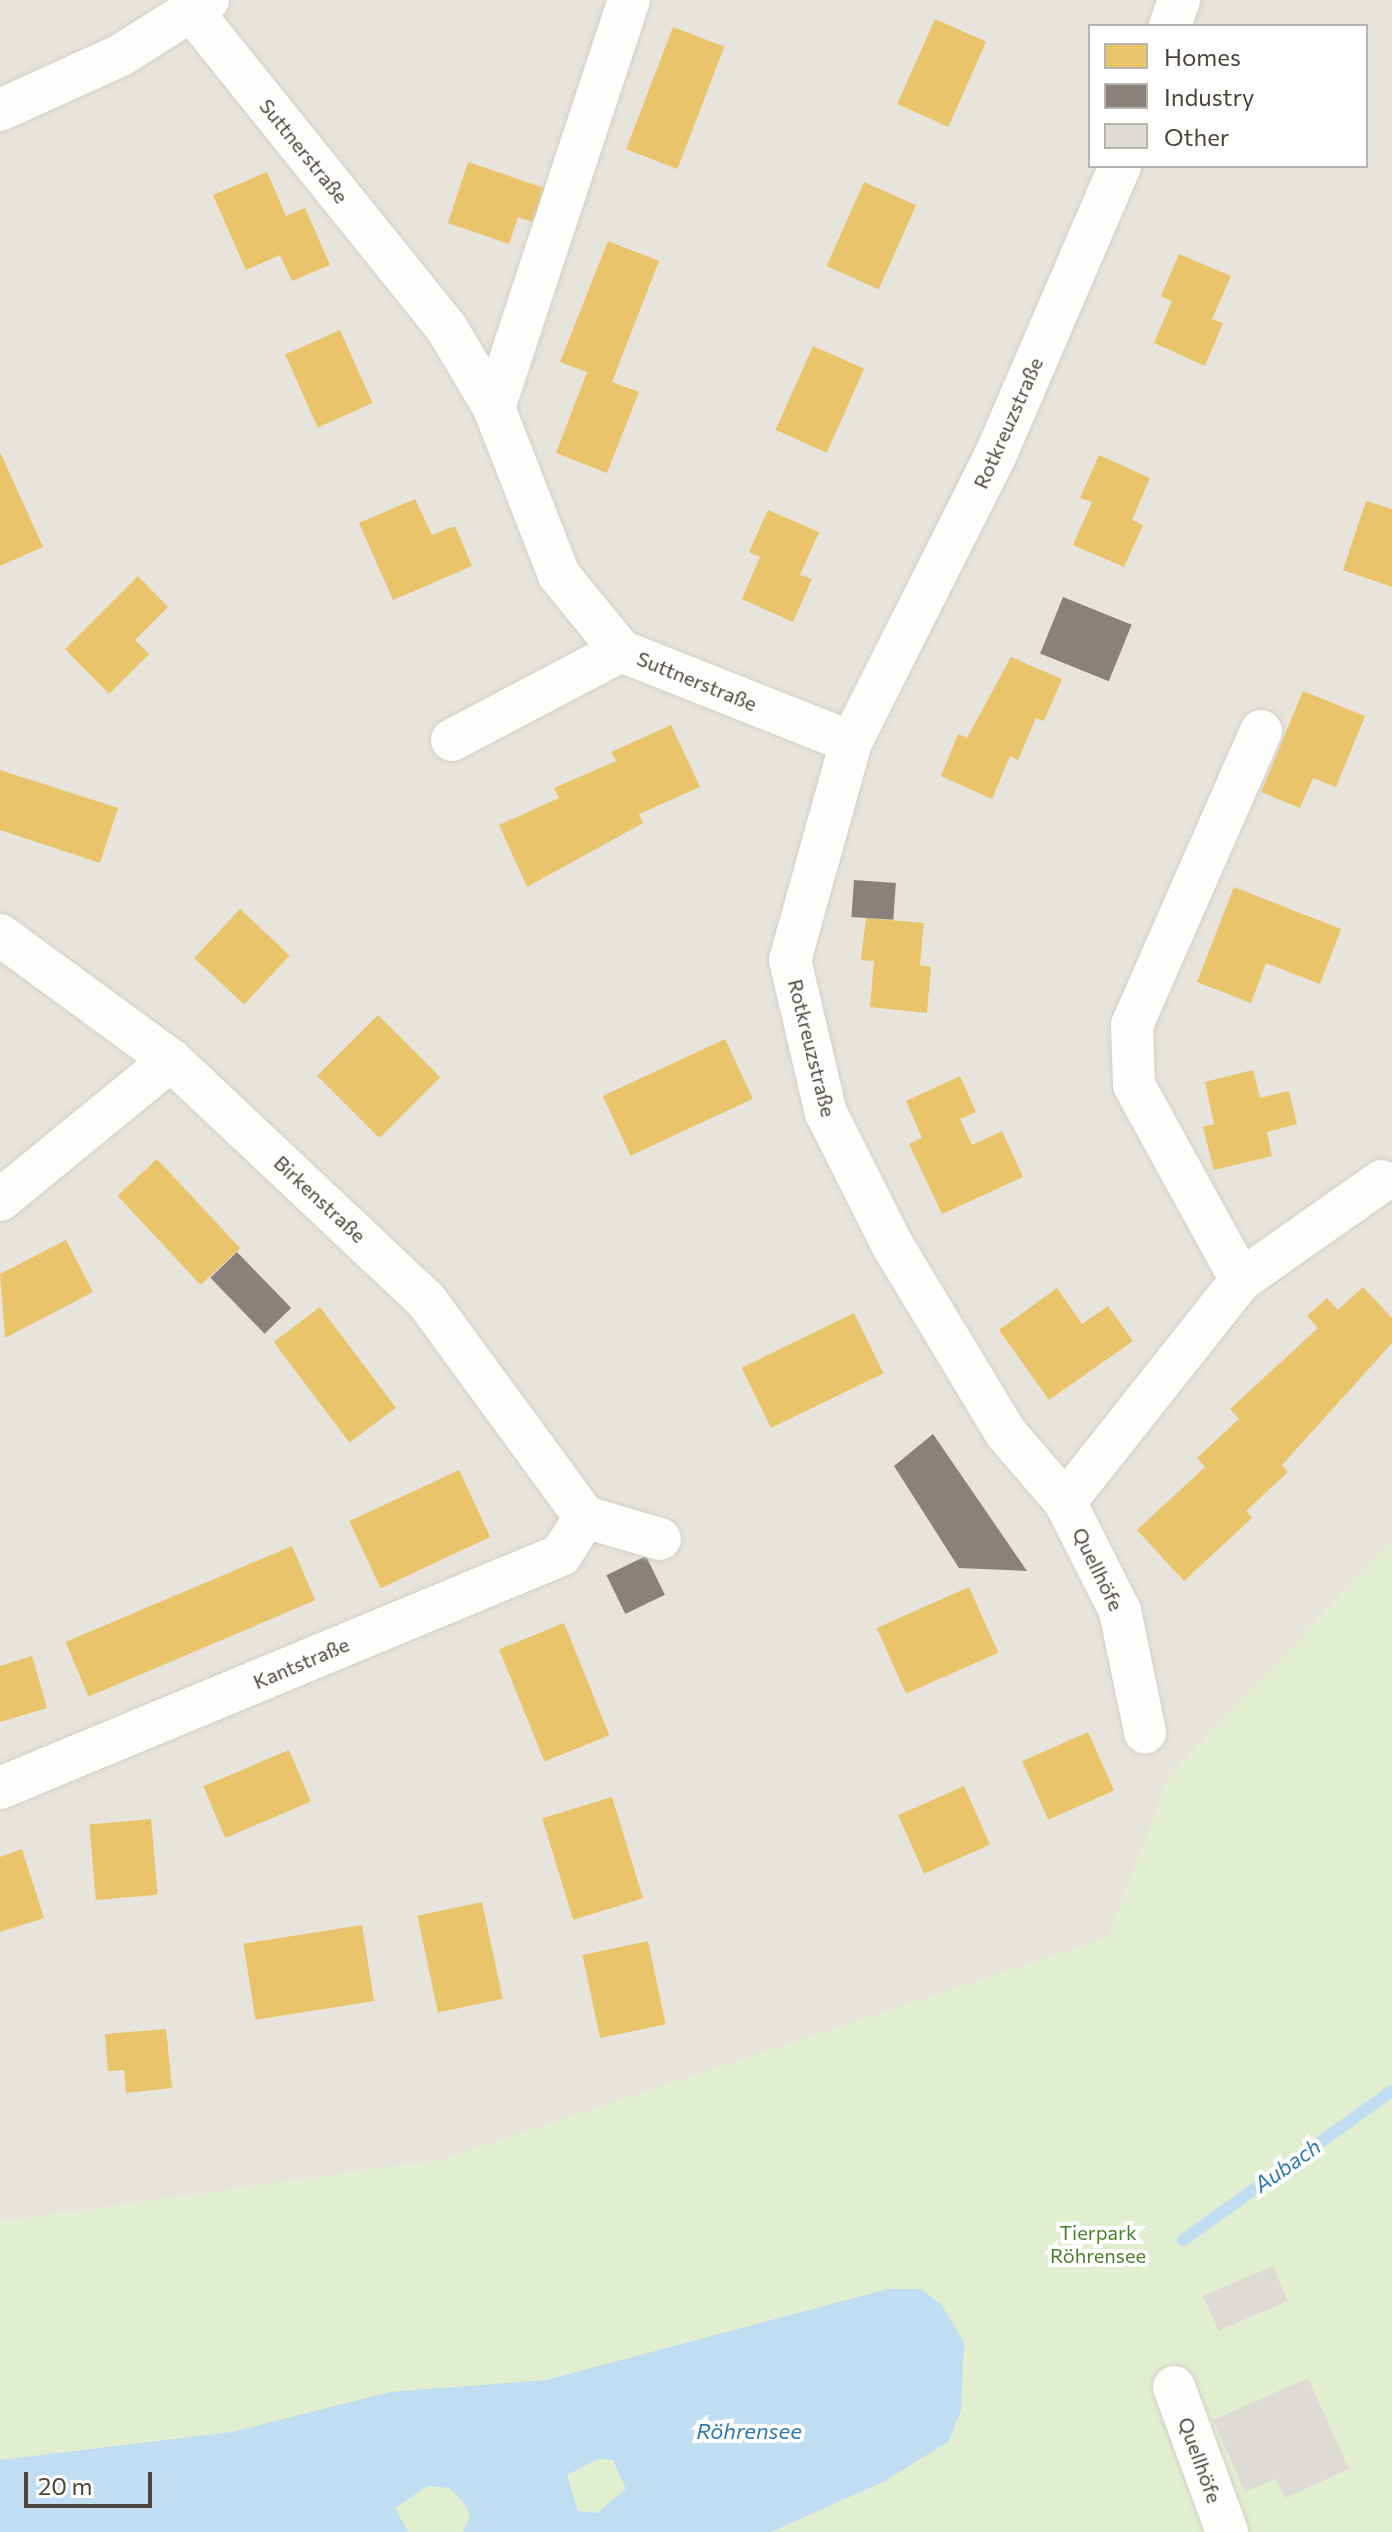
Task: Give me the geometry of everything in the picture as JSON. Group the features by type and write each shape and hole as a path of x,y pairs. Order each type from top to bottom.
{"street":[{"path":"494,408 629,0"},
{"path":"1171,24 1179,0"},
{"path":"0,110 121,55 201,7"},
{"name":"Suttnerstraße","path":"201,7 446,327 494,408 559,575 621,651 851,742"},
{"name":"Rotkreuzstraße","path":"1065,1502 1005,1432 893,1246 826,1113 790,960 851,742 994,458 1119,168"},
{"path":"452,740 621,651"},
{"path":"1241,1280 1134,1085 1132,1025 1261,731"},
{"name":"Birkenstraße","path":"0,935 171,1060 426,1300 585,1517"},
{"path":"0,1200 171,1060"},
{"path":"1065,1502 1241,1280 1382,1181"},
{"name":"Quellhöfe","path":"1065,1502 1120,1611 1145,1732"},
{"path":"585,1517 660,1539"},
{"name":"Kantstraße","path":"0,1788 561,1555 585,1517"},
{"name":"Quellhöfe","path":"1174,2387 1227,2532"}],"shaded area":[{"path":"0,0 1392,0 1392,1541 1169,1777 1108,1938 445,2159 0,2222"}],"green space":[{"name":"Tierpark Röhrensee","path":"1392,1541 1392,2532 0,2532 0,2222 445,2159 1108,1938 1169,1777"}],"water":[{"name":"Röhrensee","path":"888,2289 921,2289 941,2304 964,2342 961,2410 949,2441 885,2481 771,2532 463,2532 470,2516 463,2501 449,2488 428,2486 395,2508 408,2532 0,2532 0,2460 232,2432 390,2392 546,2380","holes":["598,2459 613,2460 626,2489 597,2513 578,2511 567,2475"]}],"building: Homes":[{"path":"935,19 986,42 948,127 897,104"},
{"path":"673,27 724,47 677,169 626,149"},
{"path":"468,162 550,190 539,224 518,217 509,244 448,223"},
{"path":"267,172 286,216 305,208 330,265 292,281 280,255 246,270 213,195"},
{"path":"864,182 916,205 879,289 827,266"},
{"path":"608,241 659,261 612,382 639,392 607,473 556,453 587,372 560,362"},
{"path":"1179,254 1231,276 1212,319 1223,323 1205,366 1154,343 1172,301 1161,296"},
{"path":"340,330 373,403 318,427 285,354"},
{"path":"813,346 864,369 827,453 776,430"},
{"path":"0,452 43,547 0,566"},
{"path":"1099,455 1150,478 1132,520 1143,525 1124,567 1073,545 1092,502 1080,498"},
{"path":"415,499 432,535 455,526 472,566 393,600 359,523"},
{"path":"1366,501 1392,509 1392,587 1343,570"},
{"path":"768,510 819,532 800,575 812,579 793,622 742,599 760,557 749,552"},
{"path":"138,576 168,607 135,640 149,654 109,694 65,649"},
{"path":"1011,657 1062,679 1044,721 1036,718 1018,760 1010,756 992,799 941,776 958,734 967,738"},
{"path":"1303,691 1365,716 1336,787 1313,778 1300,808 1261,792"},
{"path":"671,725 700,787 639,814 643,823 527,887 499,825 559,798 554,788 616,761 611,752"},
{"path":"0,770 118,808 100,863 0,830"},
{"path":"1234,887 1341,929 1320,984 1266,963 1251,1003 1197,982"},
{"path":"240,909 290,955 244,1004 194,958"},
{"path":"866,918 924,923 920,965 931,967 927,1013 870,1007 874,961 861,960"},
{"path":"378,1015 440,1077 379,1138 317,1076"},
{"path":"725,1039 753,1099 631,1156 603,1096"},
{"path":"1253,1070 1260,1098 1289,1091 1297,1124 1267,1132 1272,1156 1214,1170 1203,1127 1214,1124 1205,1082"},
{"path":"960,1076 976,1112 960,1119 972,1145 1002,1131 1023,1177 942,1214 909,1144 922,1138 906,1101"},
{"path":"157,1159 240,1248 201,1285 118,1196"},
{"path":"66,1240 93,1292 5,1338 0,1274"},
{"path":"1363,1287 1392,1318 1392,1343 1282,1465 1288,1472 1246,1511 1252,1518 1184,1581 1137,1530 1205,1467 1197,1458 1239,1419 1230,1409 1318,1328 1307,1316 1327,1298 1338,1310"},
{"path":"1057,1288 1082,1324 1108,1306 1133,1341 1049,1400 999,1330"},
{"path":"320,1307 396,1408 350,1443 274,1342"},
{"path":"854,1313 883,1373 771,1428 742,1368"},
{"path":"459,1470 490,1537 381,1588 349,1521"},
{"path":"292,1546 315,1600 89,1696 66,1642"},
{"path":"969,1587 998,1653 906,1694 877,1628"},
{"path":"564,1623 609,1735 544,1761 499,1649"},
{"path":"32,1656 47,1708 0,1722 0,1666"},
{"path":"1088,1732 1114,1790 1048,1820 1022,1761"},
{"path":"289,1750 311,1802 225,1838 203,1786"},
{"path":"964,1786 990,1844 924,1874 898,1815"},
{"path":"612,1797 643,1898 573,1920 542,1818"},
{"path":"151,1819 158,1895 96,1900 89,1824"},
{"path":"22,1849 44,1918 0,1932 0,1857"},
{"path":"482,1902 503,1999 438,2013 417,1916"},
{"path":"362,1925 374,2001 256,2020 243,1944"},
{"path":"648,1941 666,2024 600,2038 582,1955"},
{"path":"166,2029 172,2088 126,2093 124,2070 108,2071 105,2034"}],"building: Industry":[{"path":"1063,597 1132,625 1109,681 1040,654"},
{"path":"854,880 896,883 893,920 851,917"},
{"path":"237,1252 291,1308 265,1334 210,1278"},
{"path":"933,1434 1027,1571 959,1568 894,1466"},
{"path":"646,1556 665,1595 625,1614 606,1575"}],"building: Other":[{"path":"1273,2266 1288,2301 1218,2331 1203,2296"},
{"path":"1308,2378 1349,2469 1285,2498 1276,2479 1245,2492 1213,2420"}],"waterway":[{"name":"Aubach","path":"1183,2240 1392,2091"}]}
